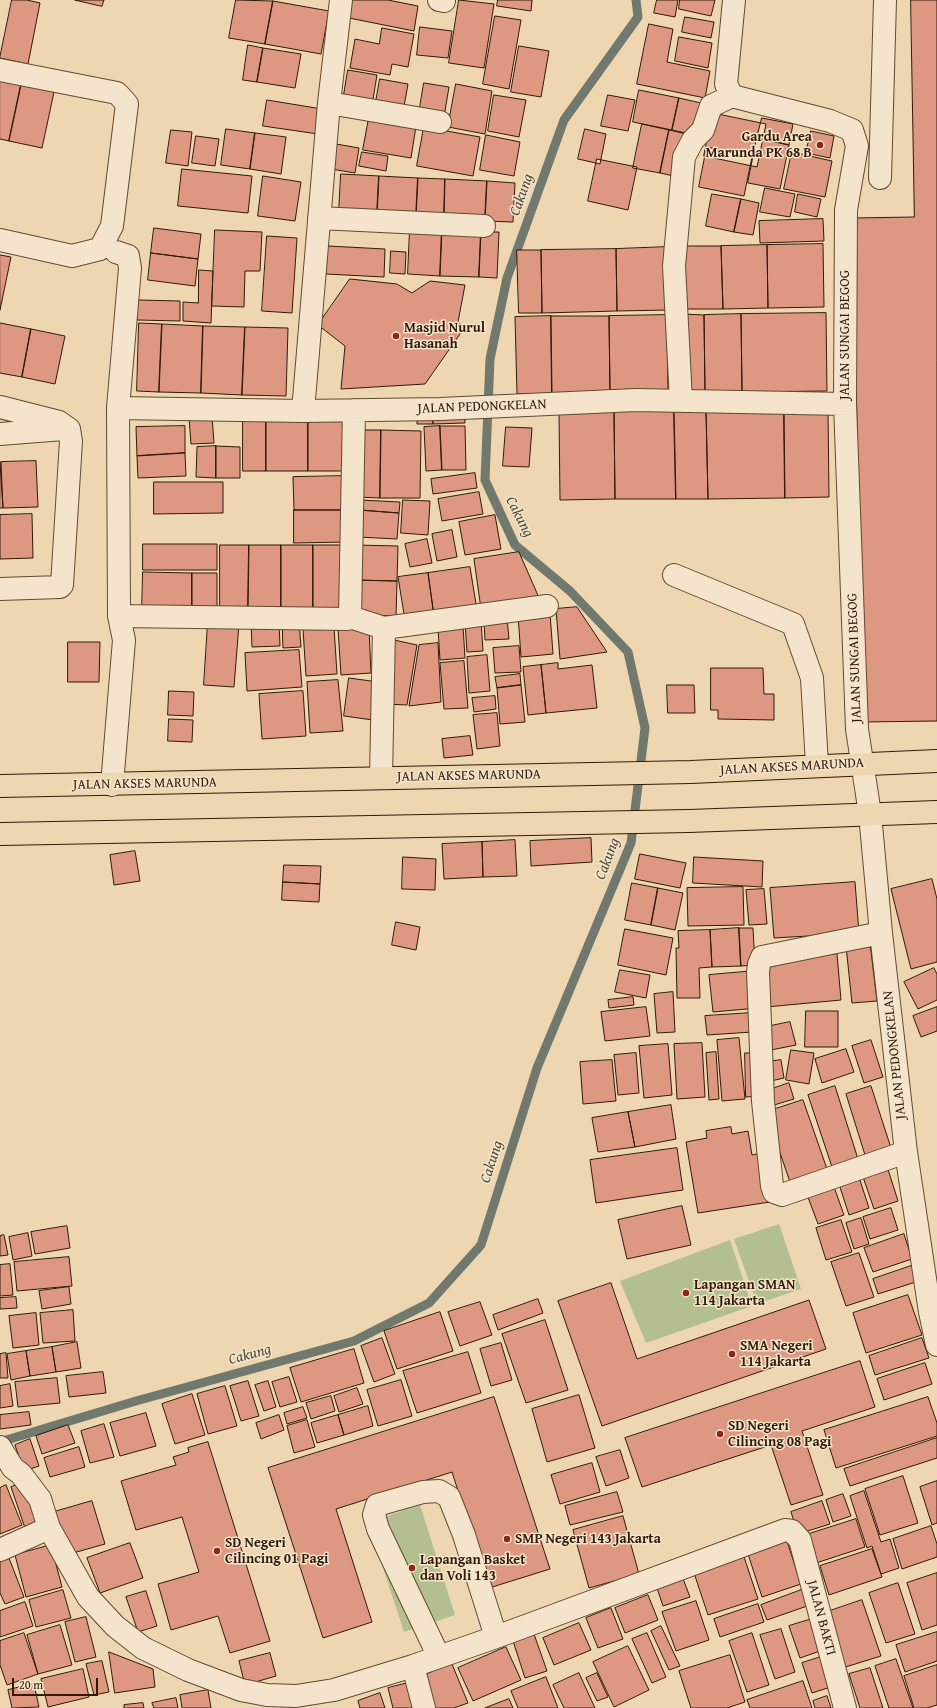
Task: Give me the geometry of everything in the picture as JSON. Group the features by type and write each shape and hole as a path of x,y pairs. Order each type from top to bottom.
{"main road":[{"name":"JALAN AKSES MARUNDA","path":"0,786 112,785 585,773 691,772 817,765 937,761"},
{"path":"0,834 689,820 937,812"}],"street":[{"path":"303,411 329,102 341,0"},
{"path":"681,401 674,266 684,157 693,140 703,130 711,106 732,96 726,84 734,0"},
{"path":"880,178 885,0"},
{"path":"0,70 117,93 127,104 112,226 100,249 72,256 0,240"},
{"name":"JALAN SUNGAI BEGOG","path":"732,96 830,120 852,130 857,146 846,210 845,404 857,728 864,763"},
{"path":"329,102 440,122"},
{"path":"319,218 484,226"},
{"path":"112,785 124,640 118,616 118,408 130,268 128,256 116,252"},
{"name":"JALAN PEDONGKELAN","path":"118,408 303,411 440,409 636,400 845,404"},
{"path":"0,407 59,422 69,429 71,440 62,585 60,587 0,589"},
{"path":"350,617 354,410"},
{"path":"0,434 69,429"},
{"path":"674,575 793,624 812,678 817,765"},
{"path":"118,616 347,619 350,617 384,628 547,606"},
{"path":"381,778 384,628"},
{"name":"JALAN PEDONGKELAN","path":"864,763 881,933 906,1152 930,1312 937,1345"},
{"path":"881,933 762,957 760,960 758,972 763,1102 772,1186 774,1192 782,1195 906,1152"},
{"path":"2,1451 13,1468 21,1474 40,1499 49,1528 88,1597 115,1626 144,1648 188,1670 241,1690 267,1695 296,1696 334,1690 412,1666 439,1657 496,1637 464,1535 449,1497 439,1491 423,1492 377,1505 374,1515 378,1529 439,1657"},
{"path":"0,1550 49,1528"},
{"name":"JALAN BAKTI","path":"496,1637 785,1530 792,1531 800,1540 845,1708"},
{"path":"412,1666 424,1708"}],"green space":[{"name":"Lapangan SMAN 114 Jakarta","path":"779,1224 801,1289 757,1304 734,1239"},
{"name":"Lapangan SMAN 114 Jakarta","path":"730,1240 752,1306 646,1343 620,1281"},
{"name":"Lapangan Basket dan Voli 143","path":"420,1505 455,1615 404,1632 368,1522"}],"building":[{"path":"12,0 27,0 40,3 28,64 0,58"},
{"path":"75,0 104,0 102,6"},
{"path":"236,0 273,1 265,44 229,38"},
{"path":"352,0 388,0 418,6 414,31 349,18"},
{"path":"459,0 494,4 484,68 449,63"},
{"path":"498,0 532,0 531,11 497,6"},
{"path":"657,0 678,0 675,17 654,13"},
{"path":"680,0 715,0 711,16 679,9"},
{"path":"911,0 937,0 937,721 861,722 854,218 914,217"},
{"path":"273,1 329,11 321,54 265,44"},
{"path":"495,16 521,20 509,89 483,84"},
{"path":"685,17 714,22 711,38 682,32"},
{"path":"649,24 673,29 667,62 710,71 705,98 637,84"},
{"path":"420,27 452,31 448,58 417,55"},
{"path":"382,28 414,34 408,67 392,64 390,75 350,68 355,39 379,44"},
{"path":"679,37 712,43 708,68 675,61"},
{"path":"248,45 263,48 257,82 243,80"},
{"path":"519,46 549,51 541,97 511,92"},
{"path":"263,48 301,54 295,88 257,82"},
{"path":"348,70 377,75 372,105 343,101"},
{"path":"380,79 408,84 403,112 375,107"},
{"path":"0,80 21,85 9,141 0,139"},
{"path":"424,83 449,87 444,117 419,113"},
{"path":"456,84 492,91 485,134 448,127"},
{"path":"21,85 54,92 42,148 9,141"},
{"path":"639,90 679,98 672,130 633,122"},
{"path":"494,95 526,100 519,137 488,131"},
{"path":"608,95 635,100 628,131 601,126"},
{"path":"679,98 701,103 695,135 672,130"},
{"path":"267,100 322,109 318,134 263,126"},
{"path":"713,113 766,124 757,167 704,156"},
{"path":"369,118 416,126 411,158 363,150"},
{"path":"762,118 793,124 789,145 757,138"},
{"path":"642,124 669,130 660,173 633,168"},
{"path":"424,127 480,137 473,176 417,166"},
{"path":"226,129 255,133 250,169 221,165"},
{"path":"585,129 606,134 600,164 578,159"},
{"path":"171,130 192,132 188,166 166,163"},
{"path":"669,130 687,134 678,177 660,173"},
{"name":"Gardu Area Marunda PK 68 B","path":"811,131 834,136 830,158 806,153"},
{"path":"255,133 286,137 281,174 250,169"},
{"path":"486,135 520,142 514,176 480,170"},
{"path":"196,136 219,139 215,166 192,163"},
{"path":"757,138 789,145 780,189 748,183"},
{"path":"336,144 359,148 355,173 331,169"},
{"path":"707,147 752,157 744,196 699,187"},
{"path":"362,152 388,156 386,171 359,166"},
{"path":"792,152 832,161 825,197 784,189"},
{"path":"597,159 637,167 628,210 588,201"},
{"path":"182,169 252,176 248,213 178,206"},
{"path":"341,174 379,176 377,215 339,213"},
{"path":"263,176 301,182 295,221 258,216"},
{"path":"379,176 418,178 416,217 377,215"},
{"path":"418,178 445,179 444,219 416,217"},
{"path":"445,179 487,181 485,221 444,219"},
{"path":"487,181 515,183 513,222 485,221"},
{"path":"765,188 795,194 790,217 760,212"},
{"path":"712,194 741,199 734,232 706,226"},
{"path":"798,194 821,199 817,217 795,212"},
{"path":"741,199 759,203 753,235 734,232"},
{"path":"823,219 824,241 760,243 759,221"},
{"path":"154,228 201,234 198,259 151,253"},
{"path":"410,228 442,229 440,276 408,274"},
{"path":"442,229 481,232 479,277 440,276"},
{"path":"215,230 262,232 260,271 245,271 244,307 212,306"},
{"path":"481,232 499,232 497,278 479,277"},
{"path":"267,236 297,238 292,313 262,311"},
{"path":"823,244 824,307 768,308 767,245"},
{"path":"767,245 768,308 723,309 721,246"},
{"path":"328,246 385,249 384,277 326,274"},
{"path":"682,246 721,246 723,309 683,309"},
{"path":"667,247 669,310 617,311 616,249"},
{"path":"616,249 617,311 542,313 541,250"},
{"path":"517,250 541,250 542,313 519,313"},
{"path":"391,251 406,252 405,274 390,273"},
{"path":"151,253 198,259 195,286 148,280"},
{"path":"0,255 11,257 0,310"},
{"path":"199,270 213,271 211,323 183,321 183,302 198,303"},
{"name":"Masjid Nurul Hasanah","path":"350,279 397,284 412,293 430,281 465,285 458,322 465,327 425,384 341,389 345,346 318,325"},
{"path":"138,300 180,301 180,321 137,320"},
{"path":"826,313 827,391 742,392 741,314"},
{"path":"682,314 704,315 705,392 684,392"},
{"path":"741,314 742,392 705,392 704,315"},
{"path":"667,315 668,393 610,393 609,316"},
{"path":"551,316 609,316 610,393 552,394"},
{"path":"551,316 552,394 517,394 515,317"},
{"path":"0,323 31,329 22,377 0,373"},
{"path":"139,323 162,324 159,392 137,391"},
{"path":"162,324 203,326 201,393 159,392"},
{"path":"203,326 245,327 242,395 201,393"},
{"path":"245,327 288,328 286,396 242,395"},
{"path":"31,329 65,336 55,384 22,377"},
{"path":"784,409 828,409 829,497 785,498"},
{"path":"784,409 785,498 708,499 706,410"},
{"path":"464,410 465,423 433,424 432,411"},
{"path":"674,410 706,410 708,499 676,499"},
{"path":"674,410 676,499 615,499 614,411"},
{"path":"432,411 433,424 417,424 417,412"},
{"path":"614,411 615,499 560,500 559,412"},
{"path":"212,416 214,443 191,444 189,417"},
{"path":"243,418 266,418 266,471 243,471"},
{"path":"266,418 308,418 308,471 266,471"},
{"path":"308,418 347,418 347,471 308,471"},
{"path":"185,426 185,453 137,456 136,427"},
{"path":"440,426 465,426 466,470 442,470"},
{"path":"440,426 442,470 426,471 424,427"},
{"path":"506,427 532,428 529,467 503,466"},
{"path":"358,430 381,430 380,498 357,497"},
{"path":"381,430 421,431 420,498 380,498"},
{"path":"216,446 240,447 240,478 216,478"},
{"path":"216,446 216,478 196,477 197,447"},
{"path":"185,453 186,476 138,478 137,456"},
{"path":"36,461 38,507 3,508 1,462"},
{"path":"0,462 3,508 0,508"},
{"path":"475,473 477,488 433,494 431,479"},
{"path":"346,476 347,510 294,510 293,477"},
{"path":"154,482 223,482 223,513 154,514"},
{"path":"479,492 483,514 442,521 438,499"},
{"path":"360,500 400,502 399,513 359,510"},
{"path":"403,500 430,501 428,535 401,533"},
{"path":"294,510 347,510 347,542 294,543"},
{"path":"359,510 399,513 397,539 358,537"},
{"path":"32,514 33,558 0,559 0,515"},
{"path":"495,515 501,549 465,555 459,522"},
{"path":"452,530 457,557 437,561 432,534"},
{"path":"427,539 432,563 410,567 405,544"},
{"path":"143,544 217,544 217,570 143,570"},
{"path":"220,545 249,545 248,611 220,611"},
{"path":"249,545 281,545 281,611 248,611"},
{"path":"281,545 313,545 313,612 281,611"},
{"path":"313,545 348,545 347,612 313,612"},
{"path":"355,545 398,546 397,581 354,580"},
{"path":"519,552 540,600 481,609 474,559"},
{"path":"470,567 477,610 434,616 428,573"},
{"path":"143,572 192,573 192,612 142,611"},
{"path":"192,573 217,573 217,612 192,612"},
{"path":"428,573 434,616 405,620 398,577"},
{"path":"354,580 397,581 396,616 353,615"},
{"path":"577,607 607,652 560,659 556,609"},
{"path":"550,613 553,654 521,657 518,615"},
{"path":"507,618 509,639 485,640 484,620"},
{"path":"279,621 280,646 252,647 251,622"},
{"path":"299,621 301,647 283,648 282,622"},
{"path":"481,621 483,651 467,652 465,622"},
{"path":"208,622 239,624 234,687 204,685"},
{"path":"463,626 465,658 440,660 438,628"},
{"path":"334,627 337,674 306,676 303,629"},
{"path":"369,628 371,673 341,675 338,629"},
{"path":"394,640 417,645 407,705 385,704"},
{"path":"68,642 100,642 99,682 68,682"},
{"path":"438,643 441,702 409,706 419,645"},
{"path":"519,646 521,672 495,673 493,648"},
{"path":"299,650 302,687 247,691 245,653"},
{"path":"487,655 490,691 469,693 467,657"},
{"path":"464,661 468,708 444,709 440,663"},
{"path":"558,663 558,669 592,665 597,708 546,713 541,665"},
{"path":"541,665 546,713 528,715 523,667"},
{"path":"711,668 763,668 764,694 774,694 774,720 718,719 718,710 711,710"},
{"path":"520,674 521,685 497,688 495,677"},
{"path":"349,678 378,682 373,720 344,716"},
{"path":"338,680 343,731 310,733 307,682"},
{"path":"521,685 525,722 500,724 497,688"},
{"path":"667,685 694,685 695,713 668,713"},
{"path":"169,691 194,692 193,716 168,715"},
{"path":"303,691 306,736 262,739 259,694"},
{"path":"495,696 496,709 474,712 472,698"},
{"path":"497,713 500,746 477,749 473,715"},
{"path":"169,719 193,720 192,742 168,741"},
{"path":"470,736 473,755 444,758 442,739"},
{"path":"591,838 592,862 531,866 530,841"},
{"path":"515,840 517,876 483,877 482,842"},
{"path":"482,842 483,877 444,879 442,844"},
{"path":"135,851 140,881 114,885 110,855"},
{"path":"640,854 686,863 680,888 635,879"},
{"path":"403,857 436,859 435,890 402,889"},
{"path":"694,857 763,861 762,887 693,883"},
{"path":"284,865 321,866 320,884 283,882"},
{"path":"932,879 937,899 937,962 911,969 891,889"},
{"path":"283,882 320,884 319,902 282,900"},
{"path":"855,882 859,933 774,938 770,888"},
{"path":"632,883 658,888 651,925 625,920"},
{"path":"743,887 744,925 688,926 687,888"},
{"path":"658,888 683,893 675,930 651,925"},
{"path":"764,889 767,924 749,925 746,890"},
{"path":"396,922 420,927 416,950 392,945"},
{"path":"739,928 753,928 755,965 741,966"},
{"path":"739,928 741,966 712,967 710,930"},
{"path":"625,929 673,938 666,975 618,965"},
{"path":"710,930 712,967 699,968 700,998 677,998 676,948 679,948 678,931"},
{"path":"870,943 877,1001 852,1003 846,946"},
{"path":"837,954 841,1000 766,1007 762,961"},
{"path":"934,968 937,974 937,1000 918,1009 904,982"},
{"path":"620,970 650,975 646,998 615,992"},
{"path":"755,971 758,1008 713,1012 709,975"},
{"path":"673,992 675,1032 657,1033 654,994"},
{"path":"633,997 634,1005 609,1008 608,1000"},
{"path":"646,1007 650,1036 605,1041 601,1012"},
{"path":"937,1007 937,1031 921,1037 913,1016"},
{"path":"806,1011 838,1011 838,1047 805,1047"},
{"path":"751,1013 752,1032 707,1035 705,1016"},
{"path":"790,1022 796,1045 766,1051 761,1028"},
{"path":"739,1038 745,1099 722,1101 717,1040"},
{"path":"871,1040 883,1077 864,1083 852,1046"},
{"path":"702,1043 705,1097 677,1099 674,1044"},
{"path":"668,1044 672,1095 644,1098 639,1046"},
{"path":"846,1049 854,1072 822,1083 815,1059"},
{"path":"791,1050 814,1053 809,1084 786,1080"},
{"path":"716,1052 719,1099 709,1100 706,1053"},
{"path":"636,1053 639,1093 618,1095 614,1055"},
{"path":"745,1053 756,1053 758,1096 746,1097"},
{"path":"612,1060 616,1101 583,1104 580,1062"},
{"path":"781,1060 784,1078 771,1081 768,1062"},
{"path":"789,1083 794,1099 774,1105 769,1090"},
{"path":"835,1086 858,1159 832,1167 808,1095"},
{"path":"871,1086 891,1148 865,1155 846,1094"},
{"path":"803,1100 827,1169 790,1182 766,1112"},
{"path":"671,1105 676,1139 635,1147 628,1112"},
{"path":"628,1112 635,1147 598,1152 592,1118"},
{"path":"731,1127 732,1134 748,1131 752,1155 761,1153 770,1202 698,1213 686,1142 707,1138 706,1131"},
{"path":"677,1148 683,1190 596,1203 590,1160"},
{"path":"886,1163 898,1201 874,1209 861,1171"},
{"path":"858,1174 869,1208 849,1215 838,1181"},
{"path":"833,1184 844,1215 818,1224 806,1192"},
{"path":"682,1206 691,1245 627,1259 618,1220"},
{"path":"891,1208 898,1230 870,1239 863,1217"},
{"path":"861,1218 869,1244 854,1249 846,1223"},
{"path":"841,1220 852,1252 826,1260 816,1228"},
{"path":"67,1226 70,1248 35,1254 31,1232"},
{"path":"28,1233 32,1256 13,1260 9,1237"},
{"path":"904,1234 912,1259 873,1272 864,1248"},
{"path":"4,1235 8,1255 0,1256 0,1236"},
{"path":"859,1253 874,1297 846,1306 831,1262"},
{"path":"69,1257 72,1286 17,1291 14,1262"},
{"path":"10,1264 13,1295 0,1296 0,1265"},
{"path":"914,1265 919,1281 878,1294 873,1279"},
{"name":"SMA Negeri 114 Jakarta","path":"611,1283 637,1359 809,1300 826,1349 602,1426 558,1301"},
{"path":"69,1287 71,1304 42,1309 39,1291"},
{"path":"908,1295 922,1335 866,1353 853,1313"},
{"path":"16,1297 17,1308 0,1309 0,1298"},
{"path":"538,1299 543,1313 498,1330 493,1315"},
{"path":"480,1302 492,1335 460,1346 448,1312"},
{"path":"73,1310 75,1341 43,1343 40,1313"},
{"path":"440,1312 453,1351 397,1369 384,1331"},
{"path":"36,1313 39,1345 13,1348 9,1316"},
{"path":"545,1320 568,1390 526,1403 502,1334"},
{"path":"382,1338 395,1374 374,1382 361,1346"},
{"path":"922,1338 929,1358 875,1375 869,1356"},
{"path":"77,1342 81,1368 56,1372 52,1347"},
{"path":"501,1343 512,1380 491,1386 480,1349"},
{"path":"52,1347 56,1372 30,1376 26,1351"},
{"path":"354,1349 364,1383 301,1402 290,1368"},
{"path":"26,1351 30,1376 11,1380 7,1354"},
{"path":"468,1352 481,1393 417,1413 403,1371"},
{"path":"6,1353 8,1378 0,1378 0,1354"},
{"name":"SD Negeri Cilincing 08 Pagi","path":"860,1361 875,1407 802,1431 823,1495 791,1505 771,1445 642,1487 625,1438"},
{"path":"925,1363 932,1384 884,1400 877,1379"},
{"path":"103,1372 106,1393 69,1397 66,1376"},
{"path":"289,1377 297,1402 280,1407 272,1382"},
{"path":"57,1378 60,1403 18,1407 15,1382"},
{"path":"401,1380 412,1416 378,1426 367,1390"},
{"path":"248,1381 259,1416 241,1421 230,1386"},
{"path":"268,1381 276,1407 264,1411 255,1385"},
{"path":"10,1384 13,1406 0,1408 0,1386"},
{"path":"225,1386 237,1426 208,1434 197,1394"},
{"path":"357,1388 363,1404 339,1412 334,1396"},
{"path":"192,1394 205,1435 175,1444 162,1404"},
{"path":"579,1395 595,1448 547,1462 532,1409"},
{"path":"331,1396 335,1411 311,1419 306,1403"},
{"name":"SMP Negeri 143 Jakarta","path":"494,1397 550,1569 489,1588 452,1472 336,1509 372,1622 323,1638 268,1468"},
{"path":"928,1397 937,1423 937,1436 836,1468 824,1430"},
{"path":"368,1406 373,1426 344,1435 338,1415"},
{"path":"303,1407 307,1418 287,1424 284,1413"},
{"path":"29,1412 31,1425 0,1429 0,1415"},
{"path":"146,1413 156,1446 120,1456 110,1423"},
{"path":"279,1415 284,1430 261,1439 256,1423"},
{"path":"338,1415 344,1435 317,1443 311,1423"},
{"path":"307,1420 315,1447 294,1453 287,1426"},
{"path":"104,1424 114,1457 90,1463 81,1431"},
{"path":"68,1425 75,1443 42,1454 36,1436"},
{"path":"937,1438 937,1458 850,1486 844,1469"},
{"path":"30,1439 39,1466 24,1471 15,1445"},
{"name":"SD Negeri Cilincing 01 Pagi","path":"208,1442 270,1641 230,1653 218,1616 171,1630 158,1584 199,1572 182,1517 136,1530 121,1481 176,1465 173,1457 189,1452 188,1448"},
{"path":"79,1447 85,1467 50,1477 44,1458"},
{"path":"620,1450 629,1478 606,1486 596,1457"},
{"path":"592,1463 600,1492 560,1504 551,1475"},
{"path":"903,1476 918,1523 880,1535 865,1489"},
{"path":"937,1481 937,1523 932,1525 920,1487"},
{"path":"23,1483 37,1524 25,1528 11,1487"},
{"path":"6,1485 22,1525 0,1534 0,1488"},
{"path":"864,1491 881,1542 890,1539 899,1568 881,1574 872,1546 867,1548 850,1496"},
{"path":"617,1492 623,1512 570,1525 565,1506"},
{"path":"843,1494 851,1516 833,1522 826,1500"},
{"path":"92,1501 105,1544 66,1555 54,1512"},
{"path":"822,1501 830,1524 798,1534 791,1512"},
{"path":"623,1516 639,1574 589,1588 573,1530"},
{"path":"856,1519 865,1547 816,1563 806,1535"},
{"path":"931,1526 937,1544 937,1557 902,1569 893,1539"},
{"path":"787,1541 801,1584 762,1597 748,1554"},
{"path":"130,1543 143,1578 100,1593 87,1558"},
{"path":"51,1545 62,1587 26,1597 15,1555"},
{"path":"872,1549 882,1577 829,1595 820,1566"},
{"path":"743,1554 758,1599 708,1615 693,1570"},
{"path":"9,1558 24,1597 5,1604 0,1593 0,1562"},
{"path":"937,1573 937,1625 922,1630 907,1583"},
{"path":"682,1576 690,1597 663,1606 656,1585"},
{"path":"898,1583 915,1634 886,1643 869,1593"},
{"path":"804,1589 810,1605 767,1620 761,1605"},
{"path":"63,1590 71,1618 36,1627 29,1600"},
{"path":"146,1591 157,1626 138,1632 126,1597"},
{"path":"648,1595 658,1620 625,1633 615,1608"},
{"path":"862,1600 881,1656 839,1669 821,1614"},
{"path":"696,1601 709,1640 676,1651 662,1612"},
{"path":"25,1602 33,1626 0,1637 0,1611"},
{"path":"758,1604 764,1622 720,1637 714,1619"},
{"path":"611,1608 623,1639 598,1648 586,1618"},
{"path":"86,1617 96,1657 75,1662 65,1622"},
{"path":"812,1619 823,1650 800,1658 789,1626"},
{"path":"579,1623 591,1650 554,1665 543,1638"},
{"path":"60,1625 72,1665 38,1674 27,1635"},
{"path":"661,1626 680,1666 669,1670 651,1631"},
{"path":"781,1629 795,1672 775,1679 760,1635"},
{"path":"937,1632 937,1661 905,1672 896,1645"},
{"path":"24,1633 38,1674 7,1685 0,1665 0,1641"},
{"path":"647,1633 666,1677 652,1683 632,1639"},
{"path":"752,1633 769,1685 747,1692 729,1641"},
{"path":"534,1634 547,1671 525,1678 513,1641"},
{"path":"628,1646 649,1690 614,1707 593,1662"},
{"path":"506,1647 521,1680 473,1701 458,1668"},
{"path":"109,1652 153,1669 155,1687 115,1693"},
{"path":"270,1653 276,1676 245,1685 239,1661"},
{"path":"730,1655 745,1702 727,1708 691,1708 679,1671"},
{"path":"824,1656 834,1686 812,1693 802,1663"},
{"path":"896,1659 913,1708 889,1708 875,1666"},
{"path":"102,1661 109,1692 94,1695 86,1664"},
{"path":"452,1664 468,1703 454,1708 434,1708 422,1676"},
{"path":"937,1665 937,1705 927,1708 914,1708 904,1676"},
{"path":"870,1668 883,1708 860,1708 849,1674"},
{"path":"83,1669 89,1697 48,1707 41,1679"},
{"path":"579,1673 595,1708 564,1708 553,1685"},
{"path":"597,1673 608,1697 597,1701 586,1678"},
{"path":"546,1677 558,1708 518,1708 511,1691"},
{"path":"803,1681 812,1708 750,1708 747,1700"},
{"path":"412,1682 419,1708 393,1708 388,1688"},
{"path":"34,1684 39,1707 12,1708 8,1690"},
{"path":"208,1690 211,1708 182,1708 180,1695"},
{"path":"380,1693 385,1708 360,1708 358,1701"},
{"path":"827,1696 831,1708 815,1708 813,1701"},
{"path":"176,1698 178,1708 154,1708 152,1703"},
{"path":"509,1699 513,1708 485,1708"},
{"path":"143,1703 144,1708 124,1708 124,1705"}],"waterway":[{"name":"Cakung","path":"0,1442 136,1401 354,1341 429,1303 481,1245 537,1068 631,843 645,728 628,652 570,591 515,545 485,480 490,359 507,278 564,120 638,17 636,0"}],"place":[{"name":"Gardu Area Marunda PK 68 B","path":"820,145"},
{"name":"Masjid Nurul Hasanah","path":"396,336"},
{"name":"Lapangan SMAN 114 Jakarta","path":"686,1293"},
{"name":"SMA Negeri 114 Jakarta","path":"732,1354"},
{"name":"SD Negeri Cilincing 08 Pagi","path":"720,1434"},
{"name":"SMP Negeri 143 Jakarta","path":"507,1539"},
{"name":"SD Negeri Cilincing 01 Pagi","path":"217,1551"},
{"name":"Lapangan Basket dan Voli 143","path":"412,1568"}]}
